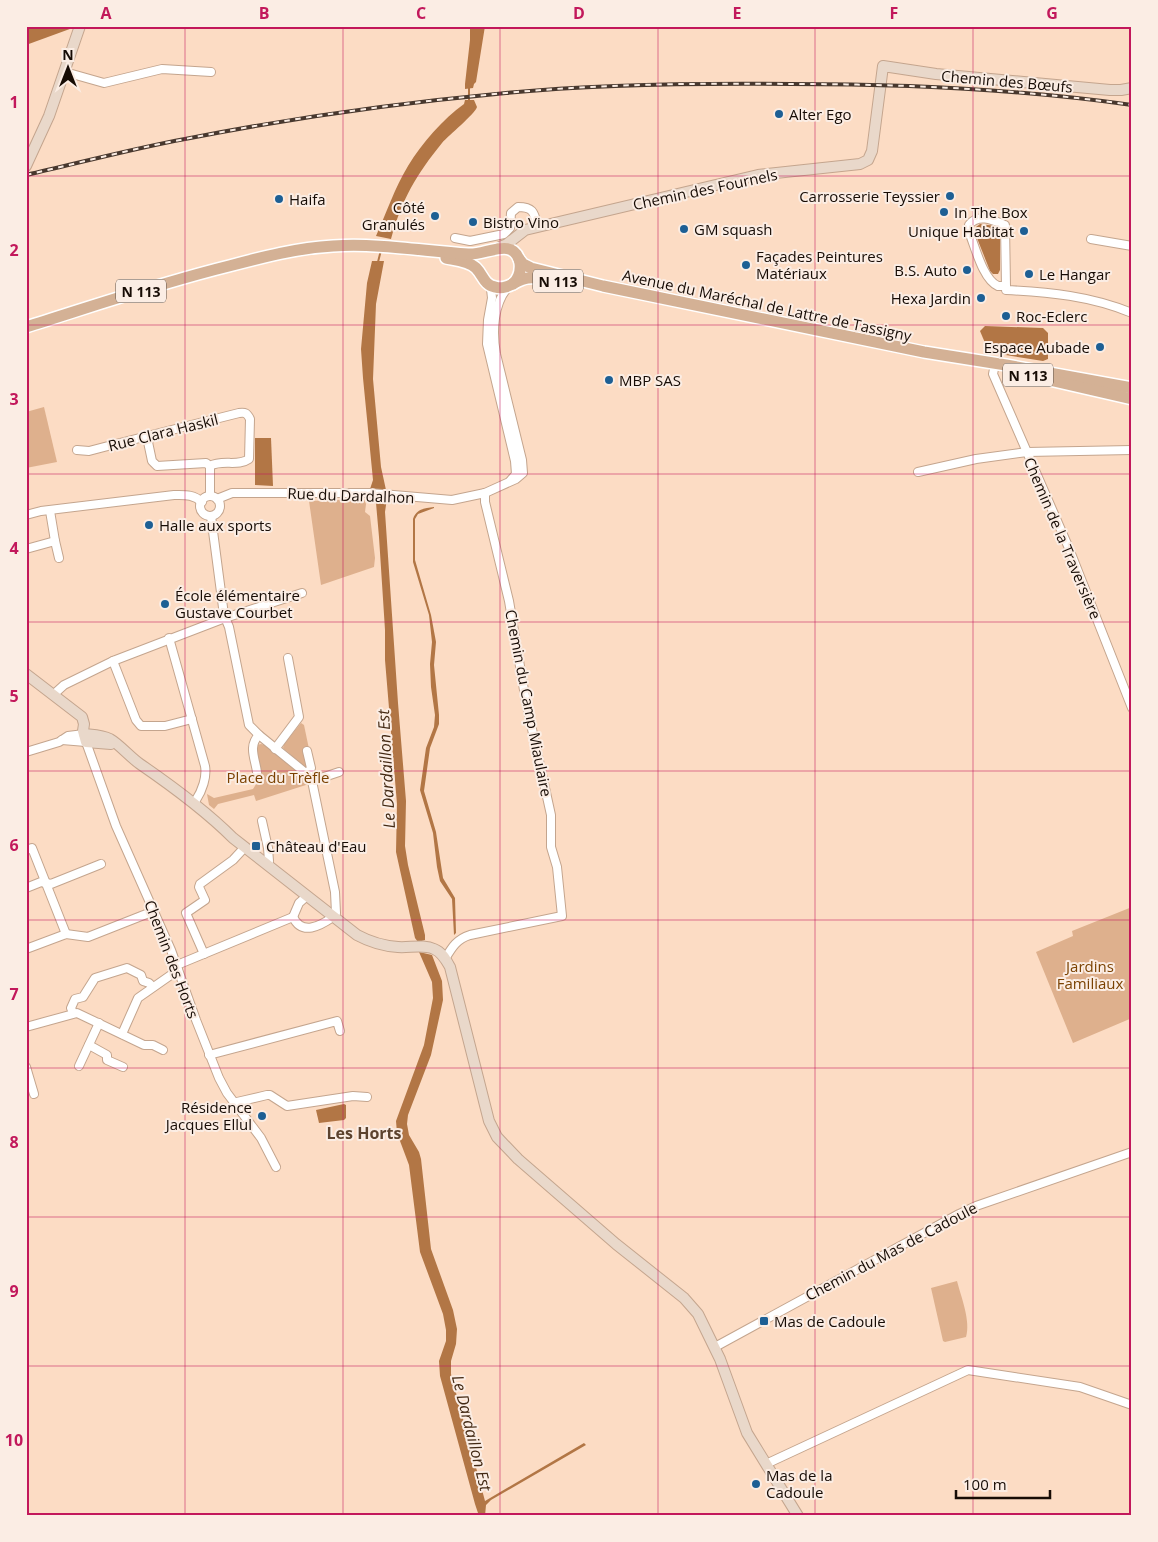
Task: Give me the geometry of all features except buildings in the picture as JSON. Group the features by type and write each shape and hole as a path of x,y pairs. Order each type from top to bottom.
{"main road":[{"name":"N 113","path":"26,328 192,275 306,249 333,246 372,246 471,254 486,252"},
{"path":"500,247 512,251 518,257 520,271 519,276 511,285 498,288 485,280 480,264 486,252 500,247"},
{"name":"N 113","path":"406,248 469,264 476,268 485,280"},
{"name":"Avenue du Maréchal de Lattre de Tassigny","path":"518,257 523,264 531,268 603,286 924,352 1016,366 1132,388"},
{"name":"Avenue du Maréchal de Lattre de Tassigny","path":"511,285 529,278 603,286"},
{"name":"Avenue du Maréchal de Lattre de Tassigny","path":"924,352 938,358 1022,374 1132,399"}],"street":[{"path":"27,161 49,116 78,32"},
{"name":"Chemin des Bœufs","path":"883,66 936,74 1110,90 1132,88"},
{"name":"Chemin des Fournels","path":"500,247 507,244 520,232 536,227 758,175 860,164 868,160 872,152 883,66"},
{"path":"65,72 104,83 162,69 211,72"},
{"path":"455,238 470,241 504,234 510,228 511,213 518,206 528,207 534,212 536,227 526,232 520,239 516,248 518,257"},
{"path":"1006,286 999,286 991,281 986,274 969,232 969,224 972,220 980,218 1005,225 1006,286 1006,290 1078,296 1132,313"},
{"path":"1091,239 1132,246"},
{"path":"485,280 491,289 492,298 488,317 487,344 516,468 516,474 509,482"},
{"path":"509,482 520,476 523,468 496,354 494,337 502,295 511,285"},
{"name":"Chemin de la Traversière","path":"994,369 993,374 1068,546 1132,708"},
{"name":"Rue Clara Haskil","path":"77,450 89,451 244,412 250,419 249,460 244,462 216,463 210,466"},
{"path":"151,436 148,442 152,461 157,466 206,463 210,466 214,498 220,508 217,513 211,516 203,513 202,502 205,498 214,498"},
{"path":"918,472 1027,452 1132,450"},
{"name":"Rue du Dardalhon","path":"214,498 232,493 370,493 452,500 485,493 509,482"},
{"name":"Chemin du Camp Miaulaire","path":"445,959 462,938 470,934 562,916 557,867 551,847 552,815 526,702 509,601 485,502 485,493"},
{"path":"26,515 41,511 174,495 188,494 202,502"},
{"path":"50,511 59,558"},
{"path":"211,516 225,618 229,627 249,725 310,777 339,772"},
{"path":"26,548 55,540"},
{"path":"53,695 64,684 169,638 302,593"},
{"path":"169,638 206,770 202,788 195,802"},
{"path":"275,749 299,717 288,658"},
{"path":"113,661 136,720 141,726 165,726 192,719"},
{"path":"26,674 82,717 85,738"},
{"path":"258,772 252,746 254,740 259,735"},
{"path":"26,752 62,740 85,738 117,745 236,834 357,935 378,944 436,949 450,967 489,1121 497,1137 518,1159 616,1244 684,1298 698,1314 715,1346 747,1433 798,1516"},
{"name":"Chemin des Horts","path":"85,738 116,826 178,968 210,1055 227,1094 261,1138 276,1167"},
{"path":"308,751 311,766 310,777 335,892 335,915"},
{"path":"195,802 245,847 268,862"},
{"path":"262,821 268,848 268,862"},
{"path":"204,954 186,913 205,900 199,886 200,884 234,860 245,847"},
{"path":"26,850 32,848 66,934"},
{"path":"26,888 41,882 51,884 101,864"},
{"path":"122,1034 138,998 178,968 204,954 293,917 299,903 309,895"},
{"path":"26,949 66,934 88,938 154,911"},
{"path":"293,917 298,924 307,928 318,926 335,915"},
{"path":"73,1013 71,1008 75,999 83,997 95,978 127,968 141,975 143,981 153,987"},
{"path":"26,1027 73,1013 80,1013 144,1045 153,1045 163,1050"},
{"path":"210,1055 337,1022 340,1031"},
{"path":"79,1066 99,1023"},
{"path":"89,1045 107,1055 107,1060 123,1068"},
{"path":"26,1067 34,1094"},
{"path":"236,1104 237,1102 267,1095 287,1106 353,1096 367,1097"},
{"name":"Chemin du Mas de Cadoule","path":"715,1346 959,1214 990,1201 1132,1152"},
{"path":"766,1464 968,1370 1080,1387 1132,1406"}],"green space":[{"path":"44,407 57,462 26,468 26,412"},
{"path":"364,499 366,504 365,512 370,516 375,558 374,567 321,585 309,501"},
{"path":"301,723 304,725 309,749 308,770 283,748 284,744"},
{"name":"Place du Trèfle","path":"261,744 272,749 285,759 308,780 309,784 256,801 254,795 218,804 214,809 209,805 207,794 214,798 253,789 261,776 255,749 257,745"},
{"name":"Jardins Familiaux","path":"1132,907 1132,1018 1073,1043 1036,952 1073,936 1072,931"},
{"path":"957,1281 966,1316 966,1337 945,1342 943,1341 931,1288"}],"shaded area":[{"path":"26,26 78,26 26,45"},
{"path":"470,26 485,26 476,82 473,88 465,89 470,40"},
{"path":"465,100 474,100 477,107 442,143 417,177 405,199 391,239 376,236 408,166 426,140 448,117 464,104"},
{"path":"980,224 996,226 1000,230 1000,270 998,274 993,274 990,271 975,233 976,227"},
{"path":"372,261 384,261 376,304 373,379 381,467 386,490 370,489 373,480 361,349 367,283"},
{"path":"985,326 1043,328 1048,333 1048,359 1043,361 993,353 988,350 980,331"},
{"path":"255,438 271,438 273,486 255,485"},
{"path":"371,497 387,498 385,512 406,801 405,846 425,935 425,940 418,942 415,938 396,852 397,804 385,660 379,537 376,503"},
{"path":"434,507 418,514 415,519 415,560 431,615 436,642 434,665 439,715 439,724 430,748 424,791 436,832 443,878 455,898 456,933 454,935 452,899 440,881 433,833 420,790 426,748 434,727 435,715 431,687 430,664 432,642 429,615 413,562 413,519 419,511"},
{"path":"419,952 432,955 442,981 443,1000 431,1055 408,1115 407,1124 409,1135 421,1159 431,1249 453,1310 457,1329 456,1344 451,1361 451,1374 485,1501 584,1443 586,1445 491,1500 486,1505 485,1516 479,1516 475,1504 440,1376 439,1361 446,1341 446,1330 443,1314 420,1252 409,1165 397,1133 396,1121 424,1045 433,998 432,982"},
{"path":"346,1105 346,1118 344,1120 319,1123 316,1110"}],"waterway":[{"name":"Le Dardaillon Est","path":"469,88 469,101"},
{"name":"Le Dardaillon Est","path":"378,262 381,250"}],"railway":[{"path":"26,175 165,143 305,118 425,101 577,88 720,84 876,85 1005,91 1132,105"}],"place":[{"name":"Alter Ego","path":"779,114"},
{"name":"Carrosserie Teyssier","path":"950,196"},
{"name":"Haifa","path":"279,199"},
{"name":"In The Box","path":"944,212"},
{"name":"Côté Granulés","path":"435,216"},
{"name":"Bistro Vino","path":"473,222"},
{"name":"GM squash","path":"684,229"},
{"name":"Unique Habitat","path":"1024,231"},
{"name":"Façades Peintures Matériaux","path":"746,265"},
{"name":"B.S. Auto","path":"967,270"},
{"name":"Le Hangar","path":"1029,274"},
{"name":"Hexa Jardin","path":"981,298"},
{"name":"Roc-Eclerc","path":"1006,316"},
{"name":"Espace Aubade","path":"1100,347"},
{"name":"MBP SAS","path":"609,380"},
{"name":"Halle aux sports","path":"149,525"},
{"name":"École élémentaire Gustave Courbet","path":"165,604"},
{"name":"Château d'Eau","path":"256,846"},
{"name":"Résidence Jacques Ellul","path":"262,1116"},
{"name":"Mas de Cadoule","path":"764,1321"},
{"name":"Mas de la Cadoule","path":"756,1484"}],"district":[{"name":"Les Horts","path":"364,1133"}]}
